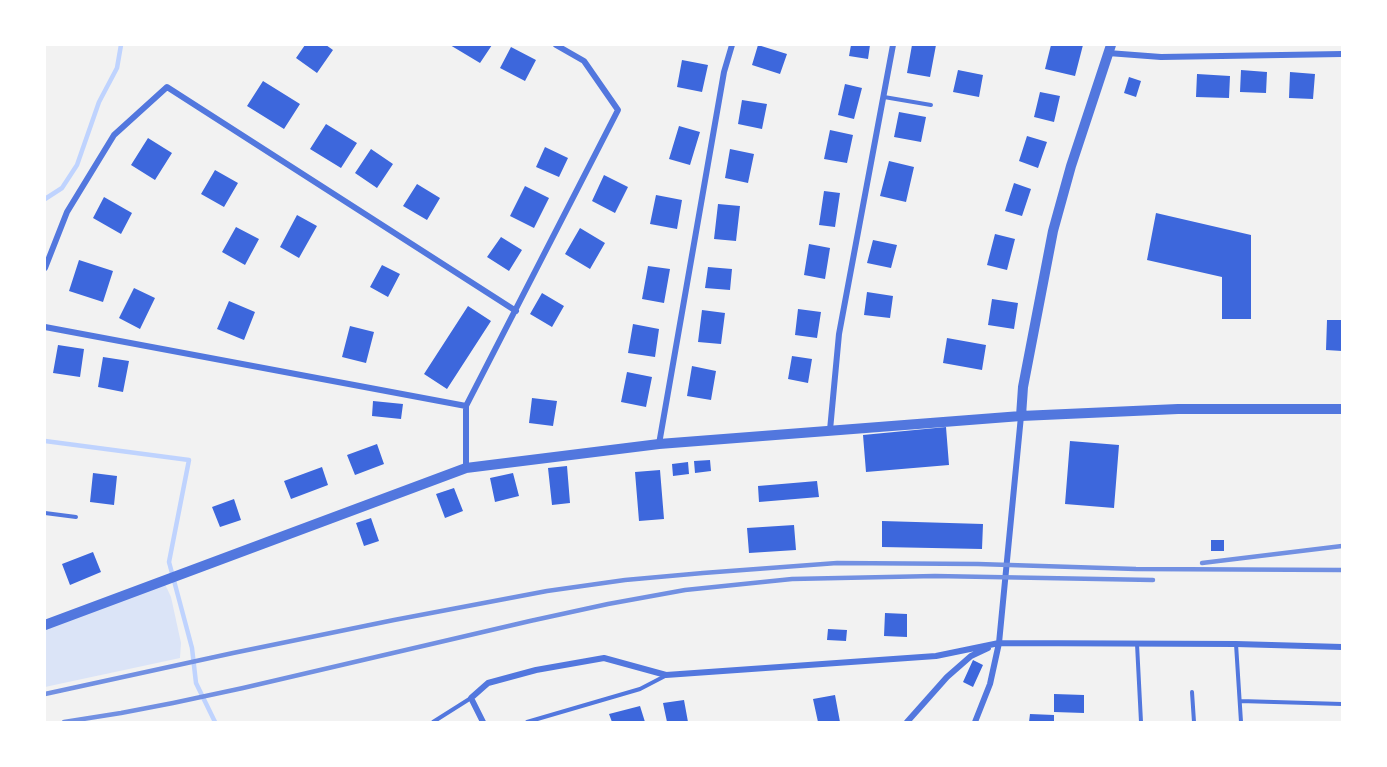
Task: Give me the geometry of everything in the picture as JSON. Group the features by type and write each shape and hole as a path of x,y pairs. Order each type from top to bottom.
{"street":[{"path":"466,468 466,406 618,110 584,61 556,45"},
{"path":"659,444 724,72 732,45"},
{"path":"830,430 839,334 893,45"},
{"path":"975,722 990,684 999,643 1023,387 1053,231 1071,166 1109,49 1161,57 1342,54"},
{"path":"45,268 67,212 114,135 167,87 516,311"},
{"path":"45,327 466,406"},
{"path":"45,624 466,468 659,444 1021,416 1178,409 1342,409"},
{"path":"907,722 947,677 971,656 999,643"},
{"path":"483,722 471,699 488,683 536,670 604,658 666,675 936,656 999,643 1342,647"}],"lane":[{"path":"884,97 931,105"},
{"path":"45,513 76,517"},
{"path":"1137,643 1141,722"},
{"path":"1236,644 1241,722"},
{"path":"527,722 640,689 666,675"},
{"path":"1192,692 1194,722"},
{"path":"433,722 471,699"},
{"path":"1240,701 1342,704"}],"shaded area":[{"path":"163,580 171,597 181,643 180,658 45,687 45,622"}],"building":[{"path":"305,45 326,45 333,50 317,73 296,58"},
{"path":"450,45 492,45 480,63"},
{"path":"758,45 787,54 780,74 752,65"},
{"path":"851,45 870,45 868,59 849,56"},
{"path":"912,45 936,45 930,77 907,73"},
{"path":"1051,45 1083,45 1075,76 1045,69"},
{"path":"511,47 536,60 525,81 500,68"},
{"path":"682,60 708,65 702,92 677,87"},
{"path":"958,70 983,75 979,97 953,92"},
{"path":"1241,70 1267,72 1266,93 1240,92"},
{"path":"1290,72 1315,74 1313,99 1289,98"},
{"path":"1197,74 1230,76 1229,98 1196,97"},
{"path":"1129,77 1141,81 1136,97 1124,93"},
{"path":"263,81 300,104 284,129 247,106"},
{"path":"845,84 862,88 854,119 838,115"},
{"path":"1040,92 1060,96 1054,122 1034,117"},
{"path":"742,100 767,104 762,129 738,124"},
{"path":"899,112 926,117 921,142 894,137"},
{"path":"326,124 357,143 341,168 310,149"},
{"path":"679,126 700,132 690,165 669,159"},
{"path":"830,130 853,135 847,163 824,159"},
{"path":"1027,136 1047,142 1038,168 1019,161"},
{"path":"148,138 172,153 155,180 131,165"},
{"path":"545,147 568,158 559,177 536,167"},
{"path":"371,149 393,164 377,188 355,173"},
{"path":"730,149 754,154 748,183 725,178"},
{"path":"889,161 914,167 906,202 880,196"},
{"path":"215,170 238,183 224,207 201,194"},
{"path":"604,175 628,187 615,213 592,201"},
{"path":"1014,183 1031,189 1022,216 1005,211"},
{"path":"417,184 440,198 427,220 403,206"},
{"path":"525,186 549,198 534,228 510,216"},
{"path":"824,191 840,193 835,227 819,225"},
{"path":"656,195 682,200 677,229 650,224"},
{"path":"104,197 132,213 121,234 93,218"},
{"path":"718,204 740,206 736,241 714,239"},
{"path":"1156,213 1251,235 1251,319 1222,319 1222,277 1147,260"},
{"path":"297,215 317,226 299,258 280,247"},
{"path":"236,227 259,239 245,265 222,252"},
{"path":"580,228 605,243 590,269 565,254"},
{"path":"995,234 1015,239 1007,270 987,265"},
{"path":"501,237 522,250 509,271 487,257"},
{"path":"873,240 897,245 891,268 867,263"},
{"path":"809,244 830,248 825,279 804,275"},
{"path":"79,260 113,271 103,302 69,291"},
{"path":"382,265 400,274 388,297 370,287"},
{"path":"648,266 670,269 664,303 642,299"},
{"path":"708,267 732,269 730,290 705,288"},
{"path":"134,288 155,298 140,329 119,318"},
{"path":"867,292 893,296 890,318 864,315"},
{"path":"542,293 564,306 552,327 530,314"},
{"path":"992,299 1018,303 1014,329 988,325"},
{"path":"229,301 255,312 244,340 217,329"},
{"path":"468,306 491,321 447,389 424,374"},
{"path":"798,309 821,312 817,338 795,335"},
{"path":"702,310 725,313 721,344 698,342"},
{"path":"1327,320 1342,320 1342,351 1326,350"},
{"path":"633,324 659,329 655,357 628,353"},
{"path":"350,326 374,332 366,363 342,357"},
{"path":"947,338 986,345 982,370 943,363"},
{"path":"58,345 84,349 80,377 53,373"},
{"path":"792,356 812,359 808,383 788,379"},
{"path":"103,357 129,361 123,392 98,387"},
{"path":"692,366 716,371 711,400 687,396"},
{"path":"627,372 652,377 646,407 621,402"},
{"path":"532,398 557,401 553,426 529,423"},
{"path":"373,401 403,404 401,419 372,416"},
{"path":"946,427 949,465 866,472 863,435"},
{"path":"1070,441 1119,445 1114,508 1065,504"},
{"path":"377,444 384,464 355,475 347,455"},
{"path":"710,460 711,471 695,473 694,461"},
{"path":"688,462 689,474 673,476 672,464"},
{"path":"567,466 570,503 552,505 548,468"},
{"path":"322,467 328,485 291,499 284,481"},
{"path":"660,470 664,519 639,521 635,472"},
{"path":"93,473 117,476 114,505 90,502"},
{"path":"513,473 519,496 495,502 490,478"},
{"path":"817,481 819,497 759,502 758,486"},
{"path":"454,488 463,511 445,518 436,494"},
{"path":"234,499 241,520 220,527 212,507"},
{"path":"371,518 379,541 364,546 356,523"},
{"path":"882,521 983,524 982,549 882,547"},
{"path":"794,525 796,550 749,553 747,528"},
{"path":"1211,540 1224,540 1224,551 1211,551"},
{"path":"93,552 101,572 70,585 62,564"},
{"path":"885,613 907,614 907,637 884,636"},
{"path":"828,629 847,630 846,641 827,640"},
{"path":"973,660 983,665 973,687 963,682"},
{"path":"1054,694 1084,695 1084,713 1054,712"},
{"path":"835,695 840,722 818,722 813,699"},
{"path":"684,700 688,722 667,722 663,703"},
{"path":"640,706 645,722 612,722 609,714"},
{"path":"1030,714 1054,715 1054,722 1029,722"}],"waterway":[{"path":"45,199 62,188 77,165 99,102 117,68 121,45"},
{"path":"45,441 189,460 169,562 192,648 196,683 215,722"}],"railway":[{"path":"1202,563 1342,546"},
{"path":"45,694 394,620 547,591 625,580 837,563 978,564 1136,569 1342,570"},
{"path":"64,722 173,703 530,621 685,590 792,579 935,576 1153,580"}]}
